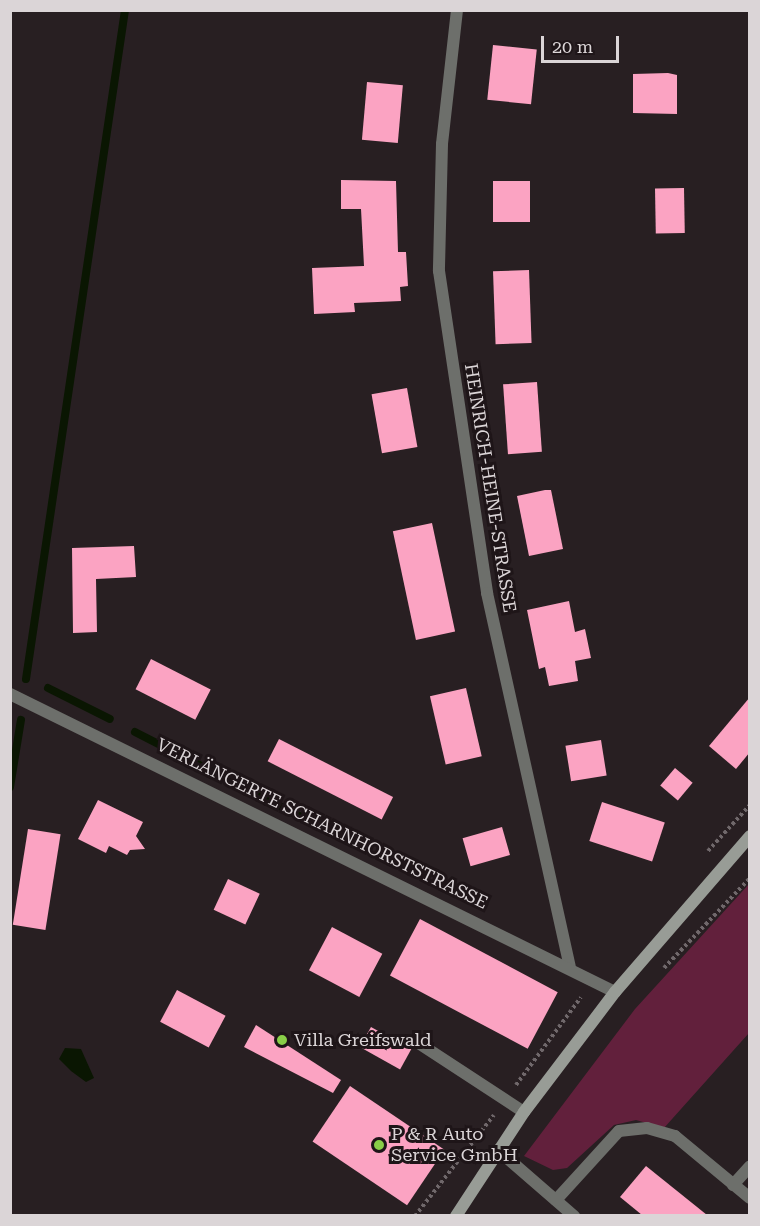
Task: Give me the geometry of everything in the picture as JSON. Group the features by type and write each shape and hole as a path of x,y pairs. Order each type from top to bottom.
{"main road":[{"path":"456,1215 524,1112 615,992 750,836"}],"street":[{"name":"HEINRICH-HEINE-STRASSE","path":"457,10 442,144 439,271 487,593 570,966"},
{"name":"VERLÄNGERTE SCHARNHORSTSTRASSE","path":"10,694 570,966 615,992"},
{"path":"420,1044 524,1112"},
{"path":"556,1200 620,1131 647,1128 675,1136 750,1198"},
{"path":"498,1150 574,1215"},
{"path":"733,1185 750,1166"}],"path":[{"path":"656,977 750,878"},
{"path":"415,1215 505,1101"}],"shaded area":[{"path":"749,884 749,1033 664,1128 636,1120 614,1125 567,1168 553,1170 524,1156 635,1009"},
{"path":"65,1048 81,1049 94,1078 86,1082 59,1059"}],"building":[{"path":"493,45 537,50 531,104 487,100"},
{"path":"633,74 677,75 677,114 633,113"},
{"path":"367,82 403,85 398,143 362,140"},
{"path":"341,180 396,181 398,252 406,252 408,286 400,287 401,301 354,303 355,312 314,314 312,268 364,266 361,209 341,209"},
{"path":"493,181 530,181 530,222 493,222"},
{"path":"684,188 685,233 656,233 655,189"},
{"path":"529,270 532,343 496,344 493,271"},
{"path":"537,382 542,452 508,454 503,384"},
{"path":"407,388 417,447 382,453 372,394"},
{"path":"551,490 563,549 529,556 517,496"},
{"path":"432,523 455,632 416,640 393,531"},
{"path":"134,546 136,577 96,579 97,632 73,633 72,548"},
{"path":"569,601 575,632 585,629 591,658 575,661 578,681 549,686 545,667 539,669 527,610"},
{"path":"151,659 211,689 195,720 136,689"},
{"path":"466,688 482,756 446,765 430,696"},
{"path":"750,697 750,752 736,769 709,746"},
{"path":"279,739 393,797 382,819 268,761"},
{"path":"601,740 607,776 571,781 565,746"},
{"path":"675,768 693,783 678,800 660,786"},
{"path":"98,800 143,822 136,836 145,849 130,850 127,855 109,846 106,853 78,839"},
{"path":"602,802 665,822 652,861 589,841"},
{"path":"502,827 510,855 471,866 463,838"},
{"path":"28,829 61,834 45,930 13,925"},
{"path":"228,879 260,894 245,925 214,910"},
{"path":"420,919 558,992 528,1049 390,976"},
{"path":"332,927 382,954 359,997 309,970"},
{"path":"177,990 226,1016 209,1048 160,1022"},
{"path":"256,1025 341,1080 333,1093 244,1047"},
{"path":"371,1027 411,1049 400,1069 360,1047"},
{"name":"P & R Auto Service GmbH","path":"350,1086 445,1150 407,1205 313,1142"},
{"path":"646,1166 707,1215 642,1215 620,1197"}],"waterway":[{"path":"26,679 125,10"},
{"path":"48,688 110,719"},
{"path":"10,787 21,720"},
{"path":"135,732 301,817"},
{"path":"323,828 349,842"}],"place":[{"name":"Villa Greifswald","path":"282,1040"},
{"name":"P & R Auto Service GmbH","path":"379,1145"}]}
